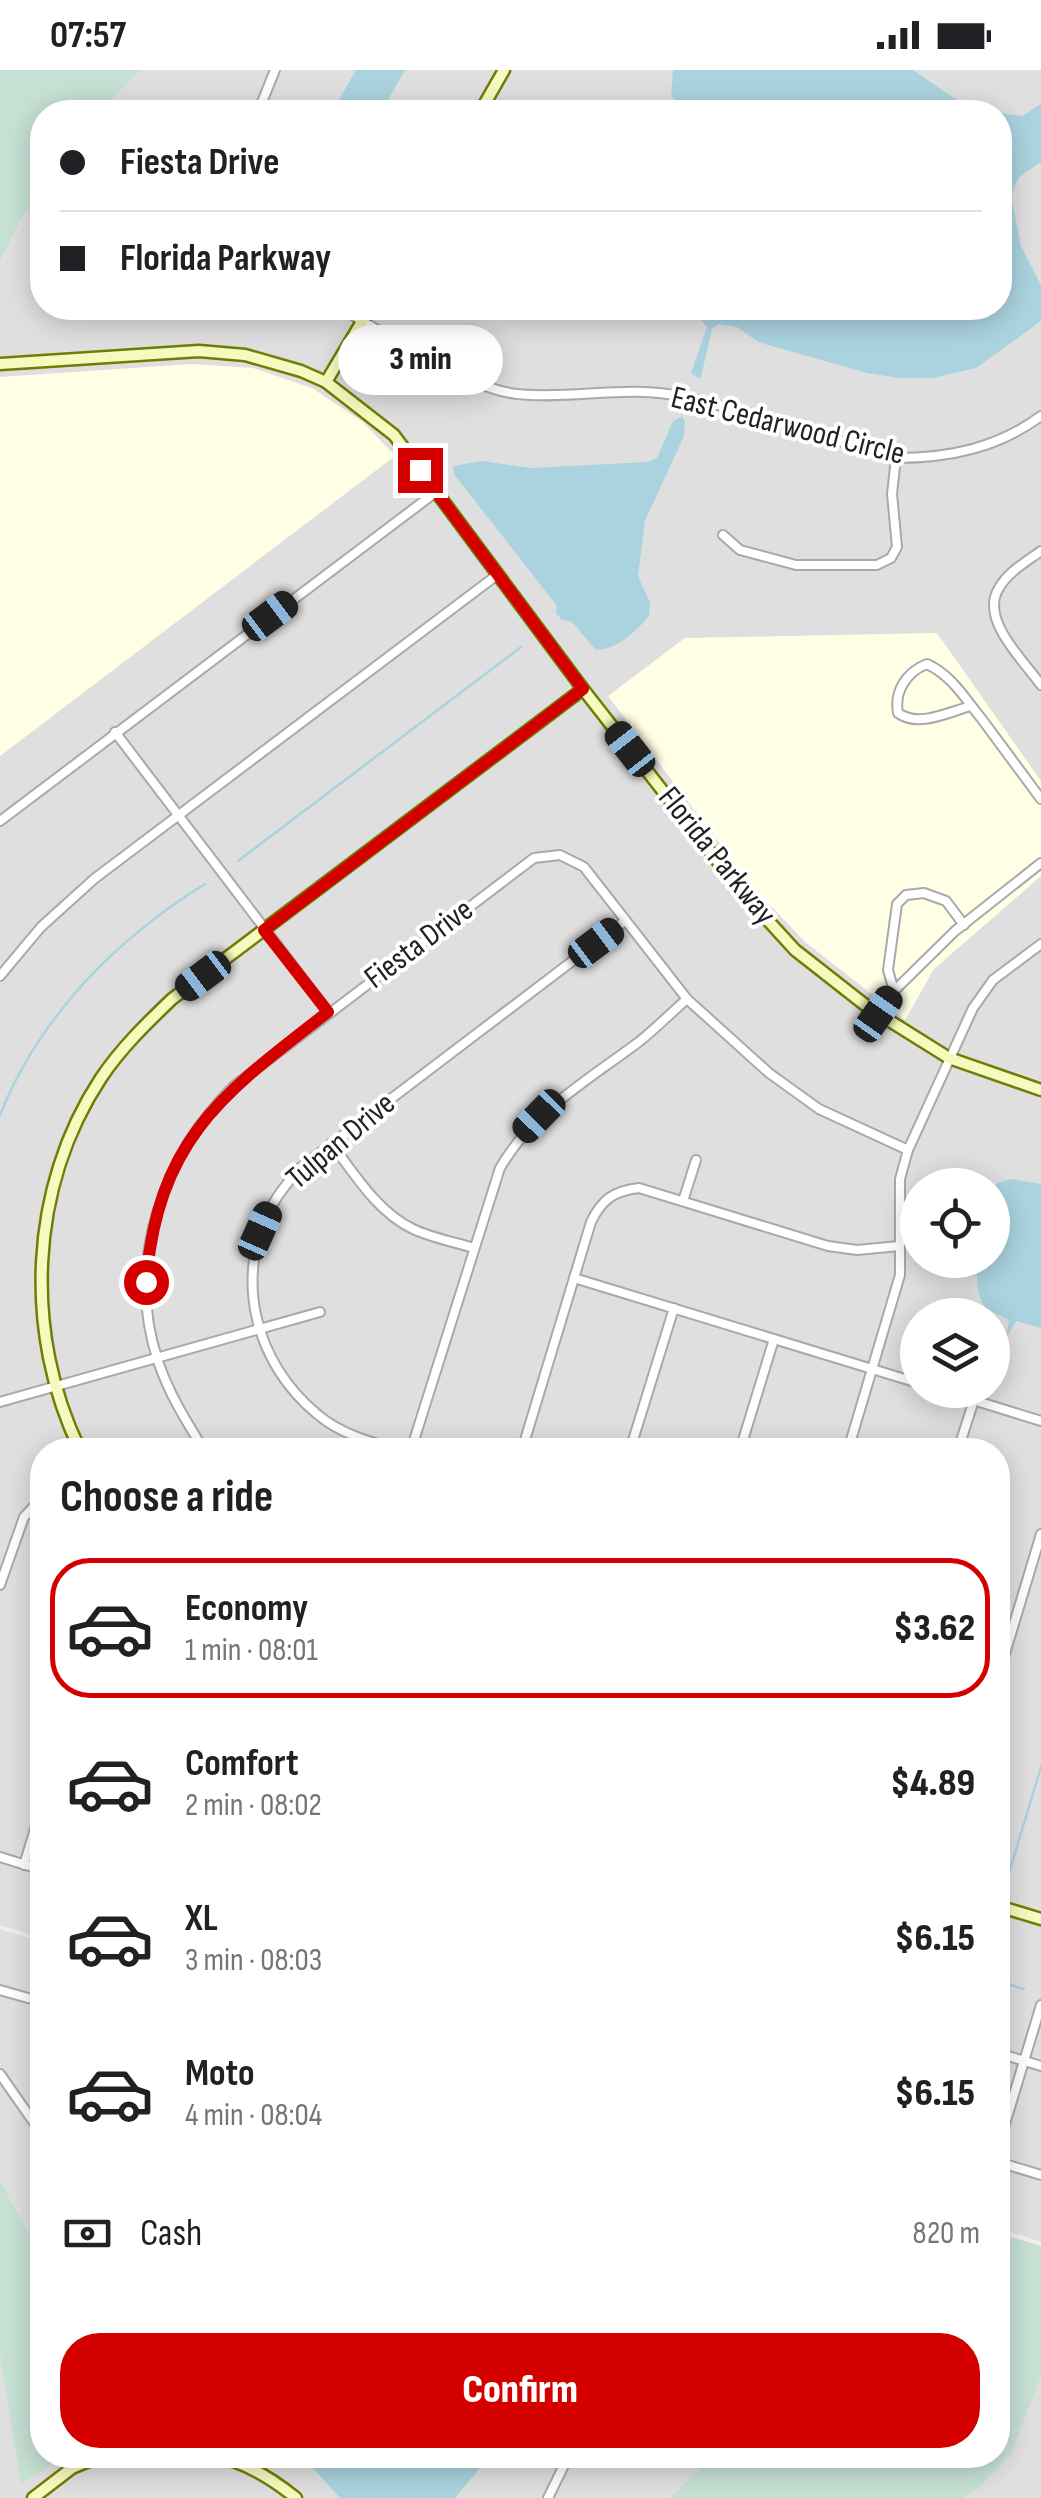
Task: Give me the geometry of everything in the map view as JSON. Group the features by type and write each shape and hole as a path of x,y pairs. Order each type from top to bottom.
{"street":[{"path":"263,100 275,70"},
{"path":"487,100 504,70"},
{"path":"326,382 363,321"},
{"name":"East Cedarwood Circle","path":"363,321 463,376 512,394 558,397 632,390 683,396 896,458 933,458 976,450 1016,434 1041,416"},
{"name":"Florida Parkway","path":"0,364 226,352 268,360 326,382 394,435 583,689 741,891 795,950 878,1014 949,1058 1041,1090"},
{"path":"723,535 740,550 796,564 877,565 891,558 897,547 892,494 896,458"},
{"path":"0,821 436,492"},
{"path":"1041,550 998,589 993,608 999,627 1041,684"},
{"path":"0,976 65,904 497,575"},
{"path":"971,706 918,721 898,714 895,699 916,668 927,664 944,672 971,706 1041,799"},
{"path":"75,1438 54,1386 42,1317 42,1246 62,1156 82,1109 102,1077 172,999 583,689"},
{"path":"116,732 328,1012"},
{"name":"Fiesta Drive","path":"197,1438 156,1358 148,1305 148,1268 158,1208 171,1173 193,1134 223,1097 328,1012 534,858 569,857 584,867 687,998 770,1073 819,1109 908,1150"},
{"path":"878,1014 894,991 964,925 1041,864"},
{"path":"894,991 888,970 898,904 906,896 924,893 946,901 964,925"},
{"name":"Tulpan Drive","path":"365,1438 340,1430 317,1415 284,1382 265,1349 252,1294 253,1258 260,1231 278,1196 300,1168 625,921"},
{"path":"903,1168 974,1008 993,980 1041,944"},
{"path":"415,1438 500,1168 516,1139 539,1116 643,1038 687,998"},
{"path":"331,1143 395,1219 419,1232 474,1248"},
{"path":"683,1201 696,1160"},
{"path":"526,1438 600,1204 617,1191 639,1188 828,1246 857,1250 900,1246"},
{"path":"852,1438 900,1275"},
{"path":"574,1278 900,1377"},
{"path":"634,1438 674,1308"},
{"path":"0,1402 320,1312"},
{"path":"744,1438 774,1339"},
{"path":"962,1438 971,1408"},
{"path":"1000,1408 1041,1421"},
{"path":"0,1585 24,1517 30,1511"},
{"path":"1010,1636 1041,1534"},
{"path":"24,1865 30,1845"},
{"path":"0,1857 30,1867"},
{"path":"1010,1910 1041,1919"},
{"path":"0,1990 30,1999"},
{"path":"1010,2107 1041,2005"},
{"path":"1010,2057 1041,2066"},
{"path":"0,2074 30,2117"},
{"path":"1010,2166 1041,2175"},
{"path":"33,2498 72,2468"},
{"path":"249,2468 272,2478 296,2498"},
{"path":"548,2498 563,2468"}],"shaded area":[{"path":"0,70 1041,70 1041,2242 1010,2232 1010,1438 30,1438 30,1934 0,1925"},
{"path":"0,70 140,70 111,100 30,100 30,204 0,261"},
{"path":"192,364 253,368 312,388 363,422 395,456 0,756 0,377"},
{"path":"937,633 1041,781 1041,876 934,969 905,1020 805,942 752,886 608,696 685,638"},
{"path":"0,1929 30,1938 30,1993 0,1984"},
{"path":"0,1996 30,2005 30,2108 0,2067"},
{"path":"0,2081 30,2127 30,2235 0,2181"},
{"path":"0,2181 30,2235 30,2468 46,2468 21,2484 0,2355"},
{"path":"1010,2237 1041,2246 1041,2377 1012,2452"},
{"path":"0,2355 21,2483 46,2468 64,2468 26,2498 0,2498"},
{"path":"1041,2377 1041,2498 963,2498 978,2489 997,2468 1010,2468 1012,2452"},
{"path":"87,2468 234,2468 269,2483 287,2498 40,2498 73,2473"},
{"path":"261,2468 313,2468 340,2498 304,2498 275,2474"},
{"path":"480,2468 559,2468 542,2498 455,2498"},
{"path":"568,2468 700,2468 670,2498 554,2498"},
{"path":"700,2468 997,2468 978,2489 963,2498 670,2498"}],"water":[{"path":"356,70 405,70 388,100 339,100"},
{"path":"673,70 913,70 957,100 676,100 671,97"},
{"path":"1041,104 1041,162 1019,177 1012,193 1012,115 1022,116"},
{"path":"1012,200 1021,246 1041,285 1041,321 976,368 933,378 867,373 758,342 737,327 718,324 712,329 698,378 691,373 707,327 701,320 1012,320"},
{"path":"682,416 684,436 645,521 638,576 650,603 649,616 625,639 596,650 572,622 562,620 556,613 557,606 454,474 453,466 481,461 531,468 648,462 657,458 673,421"},
{"path":"1010,1180 1041,1184 1041,1328 1016,1321 1010,1331 1010,1298 981,1298 978,1291 977,1278 1010,1278"},
{"path":"313,2468 480,2468 455,2498 340,2498"}],"waterway":[{"path":"238,861 521,647"},
{"path":"0,1115 36,1045 84,983 141,930 205,884"},
{"path":"1010,1869 1041,1767"},
{"path":"1010,1985 1024,1989"}],"route":[{"path":"146,1282 158,1208 171,1173 193,1134 234,1086 328,1012 264,930 583,689 420,470"}]}
